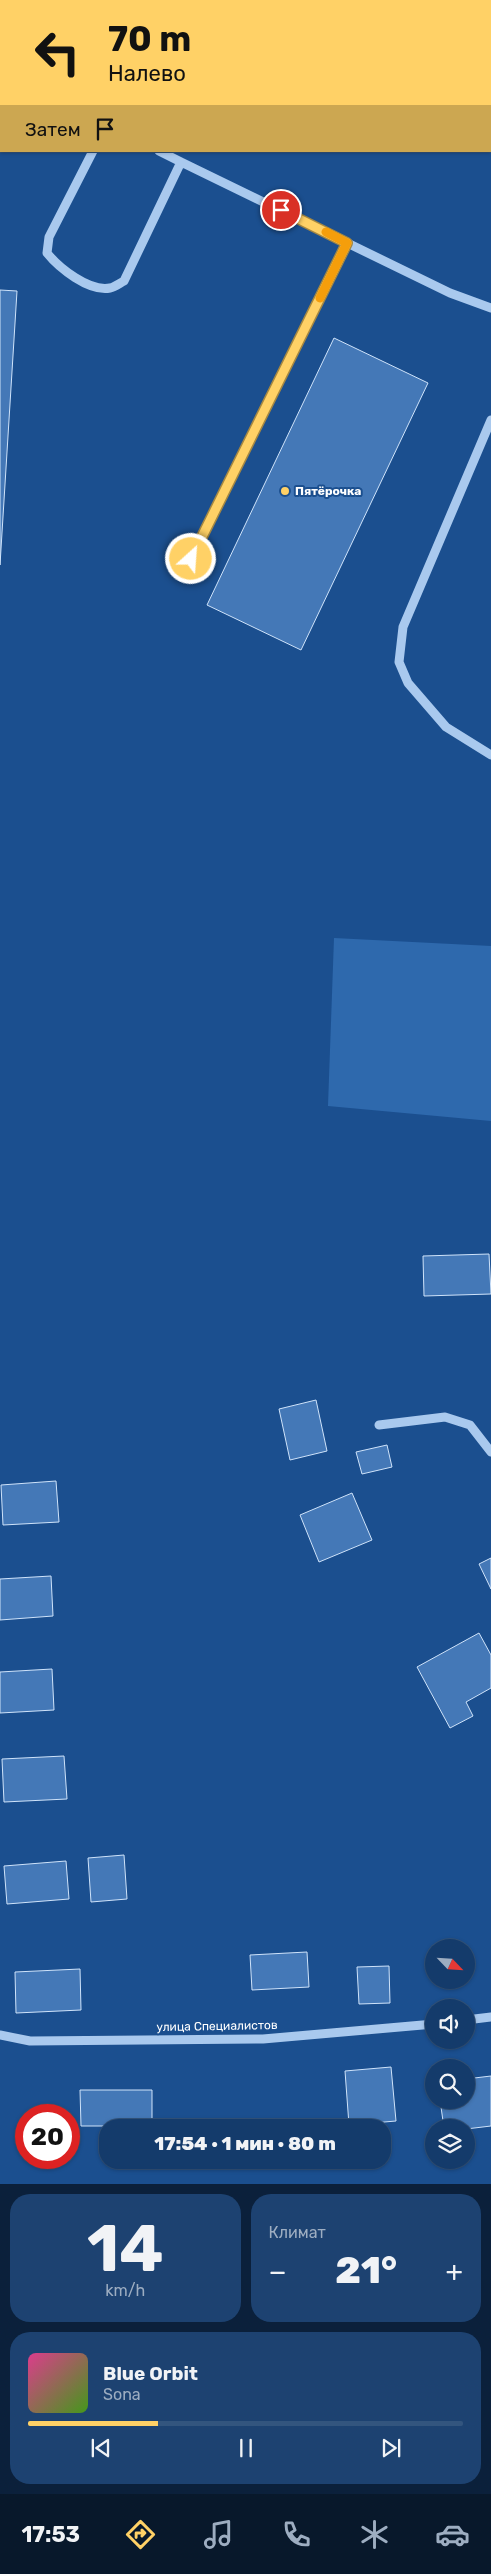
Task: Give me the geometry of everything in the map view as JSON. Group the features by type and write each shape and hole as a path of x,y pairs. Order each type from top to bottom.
{"street":[{"path":"92,152 49,237 47,253 58,267 97,288 112,288 124,280 181,162"},
{"path":"161,152 450,293 491,308"},
{"path":"191,559 347,243"},
{"path":"491,420 403,627 399,662 408,683 446,727 491,755"},
{"path":"379,1425 445,1417 470,1425 491,1452"},
{"path":"475,2019 491,2016"},
{"name":"улица Специалистов","path":"0,2035 30,2041 262,2039 425,2025"}],"shaded area":[{"path":"334,938 491,946 491,1121 328,1106"}],"building":[{"path":"0,290 17,291 0,565"},
{"path":"334,338 428,383 301,650 207,605"},
{"path":"489,1254 491,1294 424,1296 423,1256"},
{"path":"316,1400 327,1451 290,1460 279,1409"},
{"path":"387,1445 392,1467 362,1474 356,1452"},
{"path":"56,1481 59,1522 3,1525 1,1485"},
{"path":"352,1493 372,1540 319,1562 300,1515"},
{"path":"491,1558 491,1589 479,1564"},
{"path":"51,1576 53,1616 0,1620 0,1579"},
{"path":"479,1633 491,1655 491,1688 466,1702 473,1716 450,1728 417,1667"},
{"path":"52,1669 54,1710 0,1713 0,1672"},
{"path":"64,1756 67,1799 4,1802 2,1759"},
{"path":"124,1855 127,1899 91,1902 88,1858"},
{"path":"66,1861 69,1899 7,1904 4,1866"},
{"path":"307,1952 309,1987 252,1990 250,1955"},
{"path":"389,1966 390,2003 359,2004 357,1967"},
{"path":"80,1969 81,2010 16,2013 15,1972"},
{"path":"391,2067 396,2121 391,2121 391,2119 349,2119 345,2071"},
{"path":"491,2076 491,2126 475,2128 475,2119 443,2119 441,2109 475,2109 475,2078"},
{"path":"80,2090 152,2090 152,2119 99,2119 99,2126 81,2126"}],"slow traffic":[{"path":"320,298 347,243 326,232"}],"place":[{"name":"Пятёрочка","path":"285,491"}],"route":[{"path":"191,559 347,243 281,210"}]}
